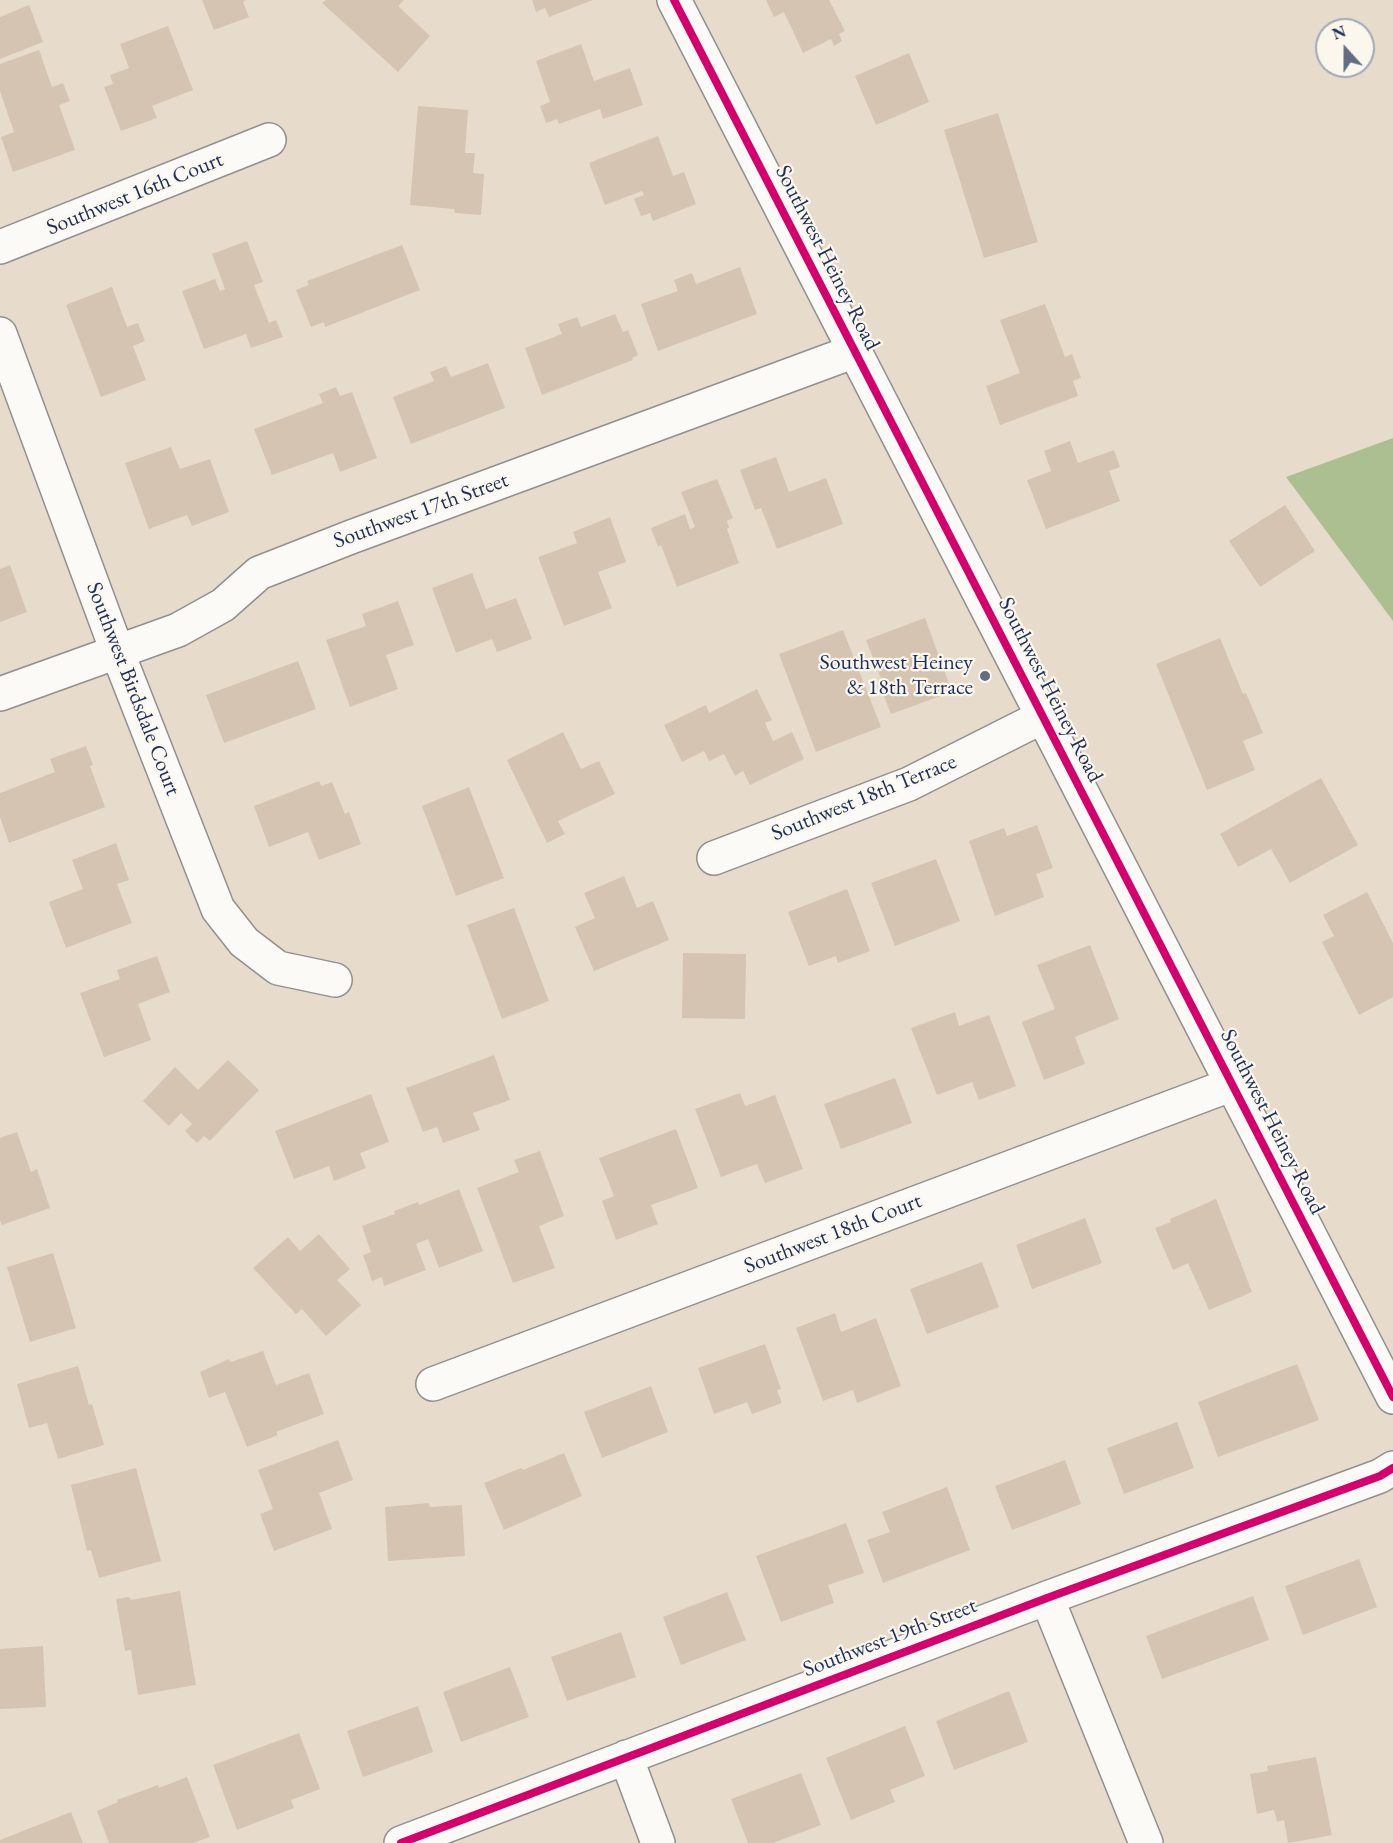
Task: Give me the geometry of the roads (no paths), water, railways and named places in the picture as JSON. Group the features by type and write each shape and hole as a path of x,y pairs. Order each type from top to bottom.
{"street":[{"name":"Southwest Heiney Road","path":"674,0 1393,1397"},
{"name":"Southwest 16th Court","path":"0,247 269,140"},
{"name":"Southwest Birdsdale Court","path":"0,334 117,651 218,909 244,942 278,968 335,980"},
{"name":"Southwest 17th Street","path":"0,694 178,630 223,605 259,573 855,351"},
{"name":"Southwest 18th Terrace","path":"714,858 909,784 1044,716"},
{"name":"Southwest 18th Court","path":"433,1384 1233,1084"},
{"name":"Southwest 19th Street","path":"401,1843 1047,1598 1380,1476 1393,1468"},
{"path":"1047,1598 1146,1843"},
{"path":"626,1757 658,1843"}],"place":[{"name":"Southwest Heiney & 18th Terrace","path":"985,676"}]}
